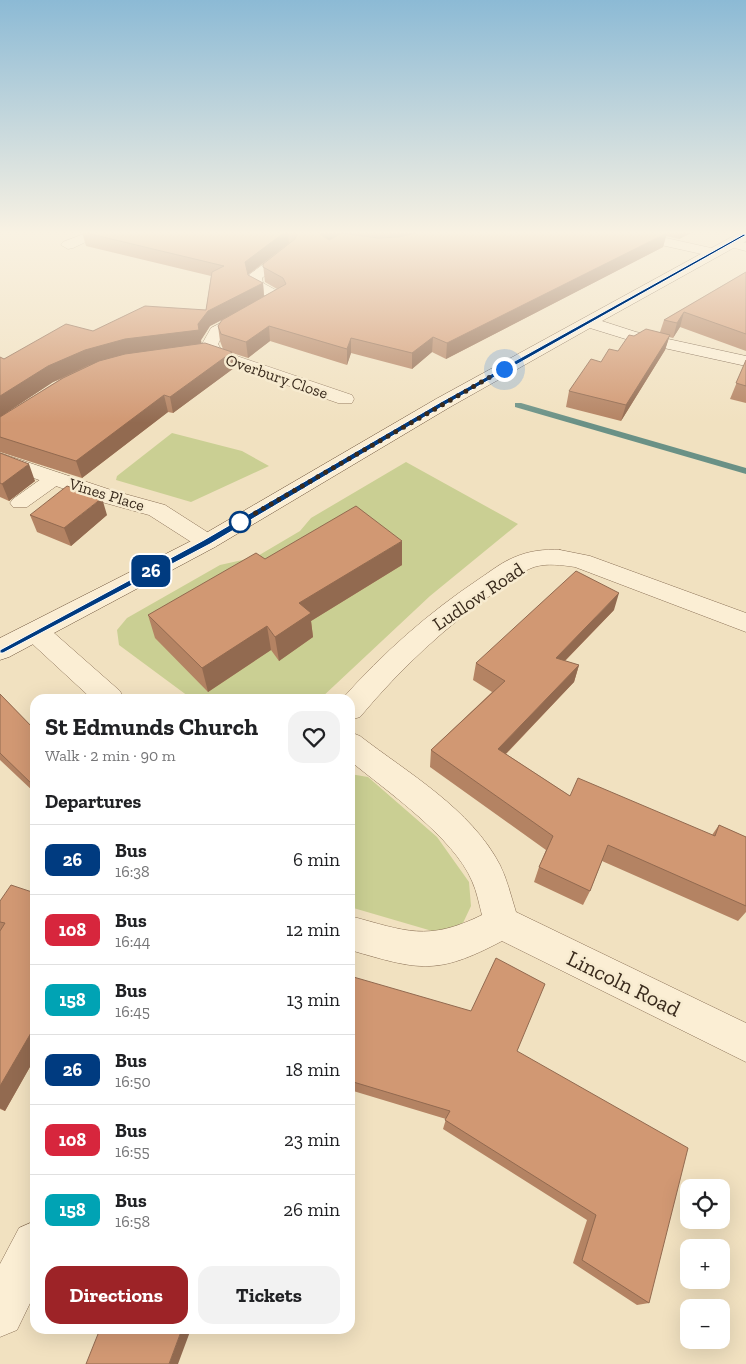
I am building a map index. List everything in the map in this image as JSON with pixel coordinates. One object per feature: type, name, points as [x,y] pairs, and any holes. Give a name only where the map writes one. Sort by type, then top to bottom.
[{"type":"street","points":[[0,650],[207,542],[443,403],[638,296]]},
{"type":"street","name":"Overbury Close","points":[[278,297],[217,331],[210,341],[213,351],[221,358],[345,399]]},
{"type":"street","points":[[588,322],[632,336],[746,361]]},
{"type":"street","points":[[194,354],[213,351]]},
{"type":"street","name":"Vines Place","points":[[0,459],[106,496],[157,510],[207,542]]},
{"type":"street","name":"Ludlow Road","points":[[355,703],[381,673],[440,618],[509,571],[523,563],[538,559],[567,557],[582,561],[746,623]]},
{"type":"street","points":[[36,632],[104,694]]},
{"type":"street","points":[[355,748],[437,813],[463,840],[487,874],[502,923],[450,947],[432,950],[412,949],[355,934]]},
{"type":"street","name":"Lincoln Road","points":[[502,923],[746,1043]]},
{"type":"street","points":[[0,1313],[30,1254]]},
{"type":"lane","points":[[20,503],[55,478]]},
{"type":"green space","points":[[172,433],[242,451],[269,466],[191,502],[116,480],[117,476]]},
{"type":"green space","points":[[406,462],[518,524],[430,596],[325,694],[185,694],[119,645],[117,630],[127,618],[220,565],[256,557],[300,531],[311,518]]},
{"type":"green space","points":[[355,775],[368,777],[437,837],[469,882],[471,906],[463,923],[439,933],[355,908]]},
{"type":"building","points":[[208,296],[238,296],[208,311],[198,324],[199,330],[125,339],[85,350],[48,366],[0,396],[0,357],[4,359],[66,324],[93,331],[145,306],[206,310]]},
{"type":"building","points":[[265,296],[542,296],[447,343],[433,337],[412,353],[351,338],[347,349],[269,326],[246,342],[221,334],[218,326],[222,320]]},
{"type":"building","points":[[706,296],[746,296],[746,334],[684,312],[677,323],[664,320]]},
{"type":"building","points":[[646,329],[670,335],[626,405],[569,391],[591,359],[601,362],[609,349],[618,351],[629,335],[634,336]]},
{"type":"building","points":[[205,343],[232,352],[170,397],[164,395],[76,461],[0,437],[0,417],[63,378],[99,361],[125,354]]},
{"type":"building","points":[[746,360],[746,386],[736,383]]},
{"type":"building","points":[[0,453],[29,464],[2,484],[0,483]]},
{"type":"building","points":[[67,486],[102,498],[64,528],[30,515]]},
{"type":"building","points":[[356,506],[402,541],[299,603],[311,613],[275,637],[267,626],[202,668],[148,615],[256,553],[265,559]]},
{"type":"building","points":[[576,571],[619,593],[556,658],[579,665],[498,749],[570,796],[578,778],[715,836],[719,825],[746,837],[746,906],[608,845],[590,891],[539,867],[553,836],[431,750],[505,681],[476,663]]},
{"type":"building","points":[[0,694],[30,725],[30,782],[0,753]]},
{"type":"building","points":[[11,885],[30,891],[30,1035],[0,1086],[0,931],[5,923],[0,922],[0,901]]},
{"type":"building","points":[[496,958],[545,984],[517,1051],[688,1148],[649,1303],[582,1260],[596,1215],[445,1120],[450,1111],[355,1082],[355,977],[471,1011]]},
{"type":"building","points":[[98,1334],[180,1334],[169,1364],[86,1364]]},
{"type":"waterway","points":[[518,405],[746,471]]},
{"type":"bus line","name":"26","points":[[0,650],[207,542],[443,403],[637,296]]},
{"type":"route","points":[[240,522],[504,369]]}]
